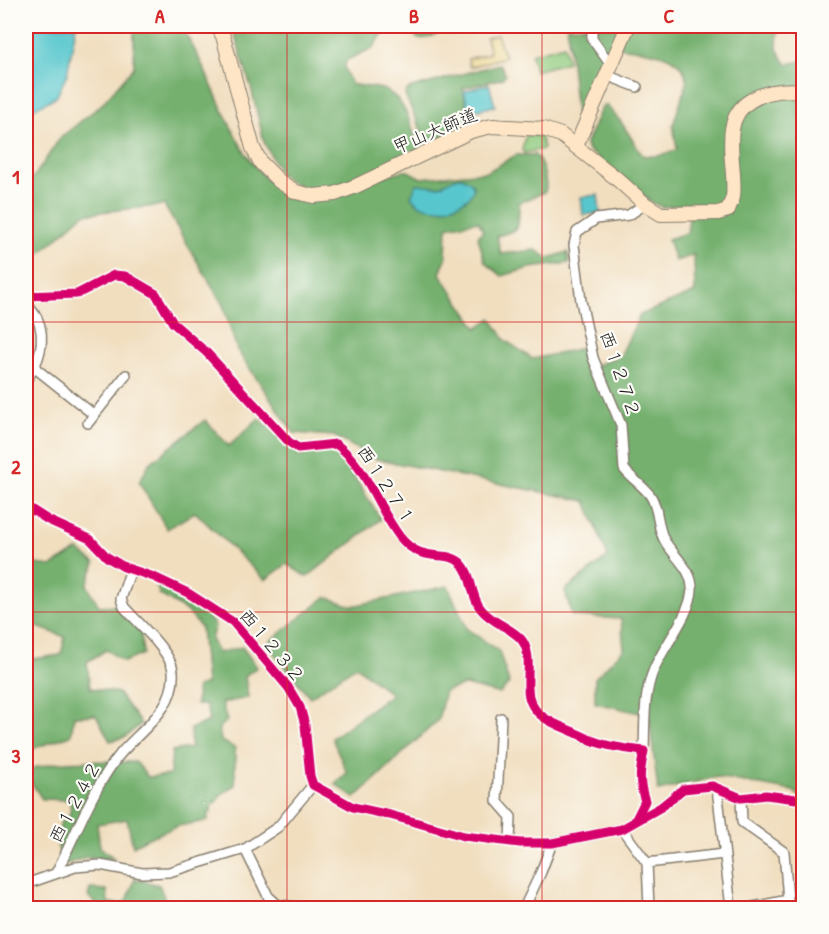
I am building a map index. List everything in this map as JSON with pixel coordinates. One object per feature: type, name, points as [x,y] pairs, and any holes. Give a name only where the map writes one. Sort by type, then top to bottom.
[{"type":"street","name":"甲山大師道","points":[[217,26],[223,36],[253,148],[261,163],[279,181],[296,192],[312,196],[335,194],[356,186],[471,131],[492,126],[543,129],[561,135],[645,204],[662,213],[718,213],[728,210],[733,198],[732,134],[736,114],[743,105],[758,96],[788,90],[804,91]]},
{"type":"street","points":[[592,26],[592,39],[609,70],[637,87]]},
{"type":"street","points":[[576,146],[628,26]]},
{"type":"street","name":"西１２７２","points":[[644,751],[646,689],[654,667],[688,605],[692,582],[683,563],[665,542],[660,532],[657,511],[650,495],[624,469],[621,425],[593,358],[581,301],[574,245],[577,232],[596,219],[629,215],[645,204]]},
{"type":"street","name":"西１２７１","points":[[26,296],[77,294],[114,275],[125,276],[156,294],[173,322],[207,353],[289,442],[298,448],[336,444],[358,465],[400,537],[412,549],[425,555],[452,558],[461,563],[467,572],[475,600],[482,610],[494,622],[520,638],[525,647],[529,702],[545,720],[602,744],[644,751]]},
{"type":"street","points":[[26,303],[37,318],[41,332],[41,350],[35,368],[26,380]]},
{"type":"street","points":[[35,368],[91,419],[126,375]]},
{"type":"street","name":"西１２３２","points":[[26,506],[48,520],[90,539],[107,557],[124,567],[188,593],[233,622],[288,687],[300,707],[305,725],[309,776],[313,784]]},
{"type":"street","name":"西１２４２","points":[[56,873],[105,775],[165,706],[172,687],[173,670],[167,656],[124,607],[122,599],[131,569]]},
{"type":"street","points":[[501,718],[497,801],[511,817],[510,842]]},
{"type":"street","points":[[635,821],[645,801],[640,787],[639,774],[644,751]]},
{"type":"street","points":[[26,884],[75,867],[100,865],[142,873],[169,872],[245,849],[278,827],[313,784],[353,807],[464,836],[510,842],[552,843],[622,829],[662,807],[683,789],[712,786],[741,798],[766,795],[804,800]]},
{"type":"street","points":[[717,788],[731,909]]},
{"type":"street","points":[[741,798],[742,822],[784,852],[788,900],[748,909]]},
{"type":"street","points":[[622,829],[647,863],[649,909]]},
{"type":"street","points":[[524,909],[552,843]]},
{"type":"street","points":[[245,849],[275,907],[307,909]]},
{"type":"street","points":[[647,863],[724,854]]},
{"type":"green space","points":[[134,26],[180,26],[205,70],[227,120],[254,166],[271,184],[292,197],[403,171],[408,171],[421,178],[487,172],[516,155],[535,155],[544,172],[545,192],[519,203],[519,217],[515,229],[497,236],[501,254],[536,250],[548,258],[568,252],[569,263],[530,268],[502,276],[485,262],[478,237],[483,230],[478,221],[447,227],[446,258],[440,274],[477,328],[491,318],[505,340],[533,359],[587,347],[591,367],[620,356],[640,315],[695,292],[694,255],[675,261],[668,239],[687,233],[691,204],[662,207],[653,203],[587,149],[586,143],[602,107],[606,105],[621,122],[642,155],[660,155],[677,149],[673,125],[687,82],[684,72],[670,58],[661,54],[619,47],[579,124],[567,26],[778,26],[777,49],[786,64],[804,61],[803,799],[793,791],[717,777],[658,791],[649,715],[595,703],[595,678],[624,649],[621,619],[572,616],[565,590],[608,557],[586,501],[376,459],[334,436],[294,433],[237,350],[223,305],[164,205],[84,214],[30,262],[26,254],[26,185],[60,138],[101,105],[134,67]]},
{"type":"green space","points":[[232,26],[388,26],[373,48],[347,60],[344,67],[351,84],[385,90],[398,100],[411,124],[419,148],[417,152],[333,187],[304,188],[291,182],[280,174],[264,142],[251,87]]},
{"type":"green space","points":[[407,26],[444,26],[433,36],[418,39]]},
{"type":"green space","points":[[564,45],[568,62],[535,71],[531,54]]},
{"type":"green space","points":[[500,64],[505,74],[503,78],[463,88],[469,119],[456,130],[430,143],[426,141],[405,95],[408,89]]},
{"type":"green space","points":[[540,136],[544,149],[524,153],[522,150],[525,137]]},
{"type":"green space","points":[[259,418],[300,456],[331,450],[342,458],[381,519],[307,577],[287,564],[265,580],[195,512],[167,529],[139,482],[149,464],[205,420],[229,446]]},
{"type":"green space","points":[[78,550],[95,563],[87,585],[99,606],[118,605],[141,633],[143,654],[124,662],[106,650],[87,662],[90,688],[118,693],[141,724],[125,737],[110,741],[96,715],[74,716],[71,735],[27,751],[26,660],[61,655],[65,637],[29,624],[26,618],[26,563],[52,566]]},
{"type":"green space","points":[[156,582],[204,611],[215,626],[211,639],[218,653],[242,647],[257,667],[245,676],[248,698],[222,703],[227,721],[219,727],[221,741],[235,748],[235,785],[217,800],[207,821],[178,826],[133,846],[127,819],[97,824],[100,847],[115,859],[87,857],[66,864],[58,849],[58,839],[61,821],[70,813],[70,800],[42,799],[28,777],[26,778],[26,771],[66,762],[136,762],[148,777],[170,775],[172,751],[191,748],[190,729],[209,721],[206,705],[196,705],[197,687],[206,684],[201,628],[188,612],[159,594]]},
{"type":"green space","points":[[448,586],[467,629],[499,651],[509,683],[500,694],[465,685],[445,691],[438,720],[355,798],[335,784],[347,773],[332,738],[391,694],[356,666],[310,697],[271,650],[270,641],[326,597],[352,606]]},
{"type":"green space","points":[[135,879],[159,885],[164,897],[161,908],[100,908],[88,896],[90,889],[107,890],[108,903],[121,904],[127,901]]},
{"type":"sand","points":[[497,35],[505,57],[470,67],[468,59],[490,53],[486,38]]},
{"type":"water","points":[[26,26],[76,26],[67,75],[56,97],[26,113]]},
{"type":"water","points":[[489,84],[495,106],[469,112],[464,91]]},
{"type":"water","points":[[461,177],[471,183],[473,190],[468,198],[458,204],[446,208],[433,208],[420,205],[411,196],[417,184],[438,186]]},
{"type":"water","points":[[598,195],[600,213],[583,215],[581,197]]},
{"type":"cycle path","points":[[26,296],[77,294],[114,275],[125,276],[156,294],[173,323],[207,353],[289,442],[298,448],[336,444],[347,453],[364,476],[392,525],[408,546],[425,554],[449,557],[461,563],[468,573],[477,604],[490,618],[521,639],[528,656],[529,697],[537,711],[550,721],[596,742],[644,751],[640,776],[645,801],[635,821]]},
{"type":"cycle path","points":[[26,506],[48,520],[90,539],[107,557],[124,567],[154,577],[188,593],[233,622],[288,687],[300,707],[305,725],[313,785],[353,807],[464,836],[520,843],[552,843],[622,829],[661,807],[683,789],[712,786],[741,798],[766,795],[804,800]]}]
